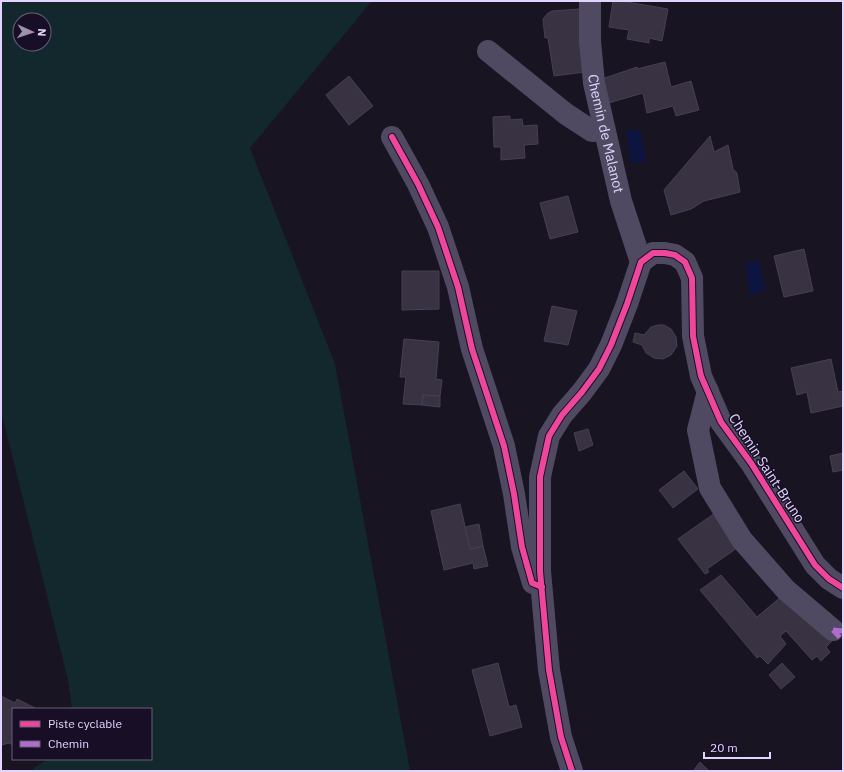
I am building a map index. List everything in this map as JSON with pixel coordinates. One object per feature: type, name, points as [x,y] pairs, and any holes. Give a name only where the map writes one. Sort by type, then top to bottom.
[{"type":"street","name":"Chemin de Malanot","points":[[590,1],[590,41],[594,83],[621,201],[641,262]]},
{"type":"street","points":[[488,51],[566,114],[592,131],[604,130]]},
{"type":"street","points":[[392,137],[418,184],[438,227],[446,249],[458,287],[472,349],[504,446],[514,494],[522,547],[532,583],[542,588]]},
{"type":"street","name":"Chemin Saint-Bruno","points":[[641,262],[653,254],[665,253],[675,255],[685,262],[692,278],[693,336],[701,376],[721,422],[751,462],[815,565],[829,579],[843,588]]},
{"type":"street","points":[[572,771],[561,737],[549,670],[540,571],[540,477],[549,436],[562,415],[599,369],[627,304],[641,262]]},
{"type":"street","points":[[708,391],[698,430],[710,488],[742,540],[786,590],[833,630]]},
{"type":"green space","points":[[1,1],[372,1],[250,148],[335,364],[410,771],[33,771],[33,769],[46,760],[152,760],[152,708],[72,708],[68,680],[1,411]]},
{"type":"shaded area","points":[[640,130],[646,161],[631,163],[626,131]]},
{"type":"shaded area","points":[[759,261],[765,290],[750,296],[745,263]]},
{"type":"building","points":[[613,1],[628,1],[627,2],[668,9],[662,41],[649,38],[649,43],[627,39],[629,30],[609,27]]},
{"type":"building","points":[[580,9],[585,72],[554,76],[548,38],[545,38],[543,19],[552,11]]},
{"type":"building","points":[[665,62],[671,87],[691,81],[699,110],[676,116],[673,106],[647,113],[643,93],[605,104],[599,80],[637,67],[637,69]]},
{"type":"building","points":[[349,76],[373,106],[349,125],[326,95]]},
{"type":"building","points":[[510,116],[510,120],[522,119],[523,126],[537,125],[538,144],[524,145],[525,158],[501,160],[501,147],[494,147],[493,117]]},
{"type":"building","points":[[710,136],[714,152],[728,145],[733,169],[737,173],[740,192],[704,201],[691,209],[671,215],[664,190]]},
{"type":"building","points":[[568,196],[578,232],[550,239],[540,203]]},
{"type":"building","points":[[804,249],[813,291],[784,297],[774,256]]},
{"type":"building","points":[[402,271],[439,271],[439,309],[402,310]]},
{"type":"building","points":[[552,306],[577,311],[568,345],[544,341]]},
{"type":"building","points":[[664,325],[671,329],[676,337],[677,346],[671,355],[663,359],[654,358],[646,353],[642,345],[633,342],[635,333],[644,335],[651,327]]},
{"type":"building","points":[[404,339],[439,342],[436,379],[442,380],[440,396],[423,395],[422,405],[403,404],[406,377],[400,377]]},
{"type":"building","points":[[831,359],[838,392],[843,391],[843,406],[811,413],[807,392],[797,395],[791,368]]},
{"type":"building","points":[[423,395],[440,396],[440,407],[422,405]]},
{"type":"building","points":[[588,429],[593,445],[579,451],[574,433]]},
{"type":"building","points":[[843,453],[843,470],[833,472],[830,456]]},
{"type":"building","points":[[684,471],[698,489],[673,508],[659,490]]},
{"type":"building","points":[[460,504],[470,549],[483,546],[488,566],[474,569],[473,563],[444,570],[431,511]]},
{"type":"building","points":[[715,513],[737,548],[707,569],[709,572],[705,574],[678,539]]},
{"type":"building","points":[[479,524],[483,546],[470,549],[465,527]]},
{"type":"building","points":[[721,575],[757,617],[782,596],[833,640],[826,647],[830,652],[821,661],[817,656],[812,660],[786,631],[780,636],[786,644],[768,664],[760,656],[757,658],[700,590]]},
{"type":"building","points":[[498,663],[509,707],[516,705],[522,727],[490,736],[472,670]]},
{"type":"building","points":[[782,663],[795,677],[781,689],[769,675]]},
{"type":"building","points":[[1,696],[15,703],[17,699],[35,708],[12,708],[12,744],[9,743],[1,745]]},
{"type":"building","points":[[700,762],[709,771],[693,771]]},
{"type":"marked path","points":[[833,630],[843,641]]},
{"type":"marked path","points":[[833,630],[843,631]]},
{"type":"cycle path","points":[[392,137],[418,184],[438,227],[458,287],[472,349],[504,446],[514,494],[522,547],[532,583],[542,587]]},
{"type":"cycle path","points":[[572,771],[561,737],[549,670],[540,571],[540,477],[549,436],[562,415],[599,369],[611,345],[641,262],[653,253],[675,255],[685,262],[692,278],[693,336],[701,376],[721,422],[751,463],[815,565],[829,579],[843,588]]}]
